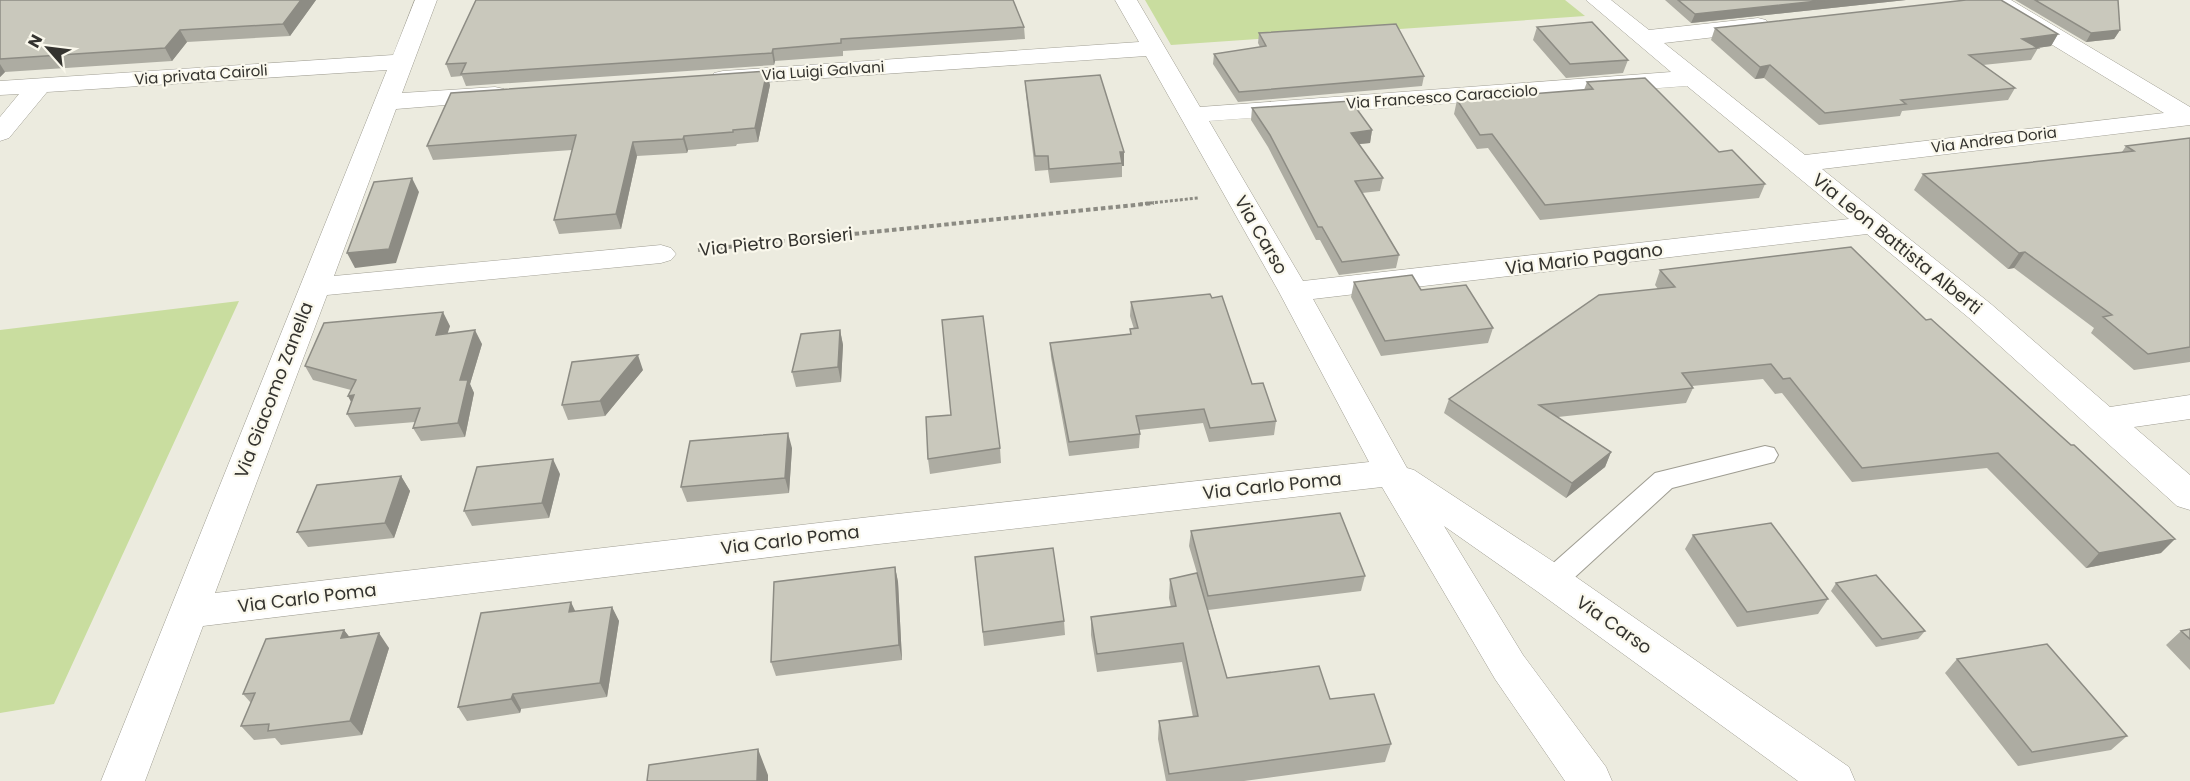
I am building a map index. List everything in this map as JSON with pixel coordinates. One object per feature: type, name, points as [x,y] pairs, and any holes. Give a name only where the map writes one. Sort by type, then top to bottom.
[{"type":"street","name":"Via Giacomo Zanella","points":[[123,781],[426,0]]},
{"type":"street","name":"Via Carso","points":[[1126,0],[1294,292],[1392,473],[1509,667],[1590,781]]},
{"type":"street","name":"Via Leon Battista Alberti","points":[[1597,0],[1980,311],[2190,496]]},
{"type":"street","points":[[1987,0],[2190,117]]},
{"type":"street","points":[[1643,38],[1774,23]]},
{"type":"street","name":"Via Luigi Galvani","points":[[705,80],[1153,48]]},
{"type":"street","name":"Via privata Cairoli","points":[[0,88],[401,62]]},
{"type":"street","name":"Via Francesco Caracciolo","points":[[1192,115],[1693,78]]},
{"type":"street","points":[[0,133],[39,86]]},
{"type":"street","points":[[386,102],[516,93]]},
{"type":"street","name":"Via Andrea Doria","points":[[1798,164],[2190,117]]},
{"type":"street","name":"Via Mario Pagano","points":[[1294,292],[1874,225]]},
{"type":"street","points":[[315,287],[661,254]]},
{"type":"street","points":[[2103,420],[2190,408]]},
{"type":"street","name":"Via Carso","points":[[1392,473],[1552,581],[1833,781]]},
{"type":"street","name":"Via Carlo Poma","points":[[188,612],[870,531],[1392,473]]},
{"type":"lane","points":[[1552,581],[1664,480],[1765,455]]},
{"type":"path","name":"Via Pietro Borsieri","points":[[661,254],[1237,194]]},
{"type":"green space","points":[[1145,0],[1565,0],[1585,16],[1171,45]]},
{"type":"green space","points":[[239,301],[54,704],[0,713],[0,330]]},
{"type":"building","points":[[0,0],[301,0],[283,24],[180,30],[165,48],[0,59]]},
{"type":"building","points":[[476,0],[1013,0],[1024,27],[841,39],[841,43],[773,49],[772,53],[461,74],[466,63],[446,64]]},
{"type":"building","points":[[1678,0],[1827,0],[1695,14]]},
{"type":"building","points":[[1966,0],[2001,0],[2058,34],[2022,39],[2038,48],[1969,55],[2015,88],[1901,100],[1906,104],[1825,113],[1770,65],[1760,67],[1715,28]]},
{"type":"building","points":[[2035,0],[2118,0],[2120,30],[2091,33]]},
{"type":"building","points":[[1592,22],[1628,60],[1570,64],[1537,27]]},
{"type":"building","points":[[1396,24],[1424,76],[1239,92],[1214,54],[1266,46],[1259,33]]},
{"type":"building","points":[[767,71],[755,128],[684,136],[683,139],[633,142],[616,214],[554,220],[576,135],[427,146],[451,93]]},
{"type":"building","points":[[1100,75],[1124,152],[1120,152],[1122,163],[1049,169],[1048,156],[1035,156],[1025,81]]},
{"type":"building","points":[[1645,78],[1719,152],[1732,150],[1765,184],[1545,205],[1492,134],[1480,135],[1457,100],[1593,89],[1587,82]]},
{"type":"building","points":[[1351,101],[1372,130],[1351,133],[1383,178],[1355,181],[1399,255],[1342,262],[1322,227],[1318,227],[1270,135],[1252,108]]},
{"type":"building","points":[[2190,138],[2190,347],[2148,354],[2103,317],[2112,315],[2025,252],[2019,253],[1923,174],[2134,151],[2126,146]]},
{"type":"building","points":[[412,178],[389,249],[347,253],[374,182]]},
{"type":"building","points":[[1851,247],[1926,320],[1931,319],[2071,445],[2074,445],[2175,539],[2099,553],[1998,453],[1862,468],[1790,378],[1783,379],[1771,364],[1682,373],[1693,388],[1539,405],[1611,452],[1572,483],[1449,399],[1599,295],[1675,287],[1660,270]]},
{"type":"building","points":[[1412,275],[1421,290],[1466,285],[1493,328],[1385,341],[1354,282]]},
{"type":"building","points":[[1210,294],[1212,298],[1222,296],[1252,384],[1263,383],[1276,421],[1210,428],[1204,409],[1136,416],[1140,434],[1069,442],[1050,343],[1131,334],[1130,329],[1138,328],[1131,302]]},
{"type":"building","points":[[443,312],[436,335],[475,330],[460,380],[468,380],[458,423],[413,428],[420,408],[347,414],[354,395],[348,396],[356,380],[305,366],[324,323]]},
{"type":"building","points":[[983,316],[1000,448],[928,459],[926,417],[951,415],[942,320]]},
{"type":"building","points":[[840,330],[838,367],[792,372],[801,334]]},
{"type":"building","points":[[638,355],[600,401],[562,405],[572,362]]},
{"type":"building","points":[[788,433],[785,478],[681,487],[690,441]]},
{"type":"building","points":[[553,459],[542,503],[464,511],[477,467]]},
{"type":"building","points":[[401,476],[385,523],[297,532],[317,485]]},
{"type":"building","points":[[1340,513],[1365,576],[1208,596],[1191,531]]},
{"type":"building","points":[[1771,523],[1828,599],[1747,612],[1693,535]]},
{"type":"building","points":[[1053,548],[1064,621],[983,632],[975,557]]},
{"type":"building","points":[[895,567],[899,645],[771,662],[774,582]]},
{"type":"building","points":[[1197,573],[1227,678],[1319,666],[1330,699],[1374,694],[1391,744],[1169,774],[1159,721],[1198,716],[1183,643],[1097,654],[1091,617],[1176,606],[1170,579]]},
{"type":"building","points":[[1876,575],[1925,631],[1882,639],[1836,583]]},
{"type":"building","points":[[571,602],[569,612],[612,607],[600,683],[513,694],[511,699],[458,707],[481,613]]},
{"type":"building","points":[[2190,629],[2190,639],[2181,631]]},
{"type":"building","points":[[344,630],[341,638],[379,633],[350,721],[268,731],[269,724],[241,726],[255,693],[243,694],[266,639]]},
{"type":"building","points":[[2047,644],[2127,736],[2032,752],[1957,659]]},
{"type":"building","points":[[758,749],[757,781],[647,781],[649,765]]}]
